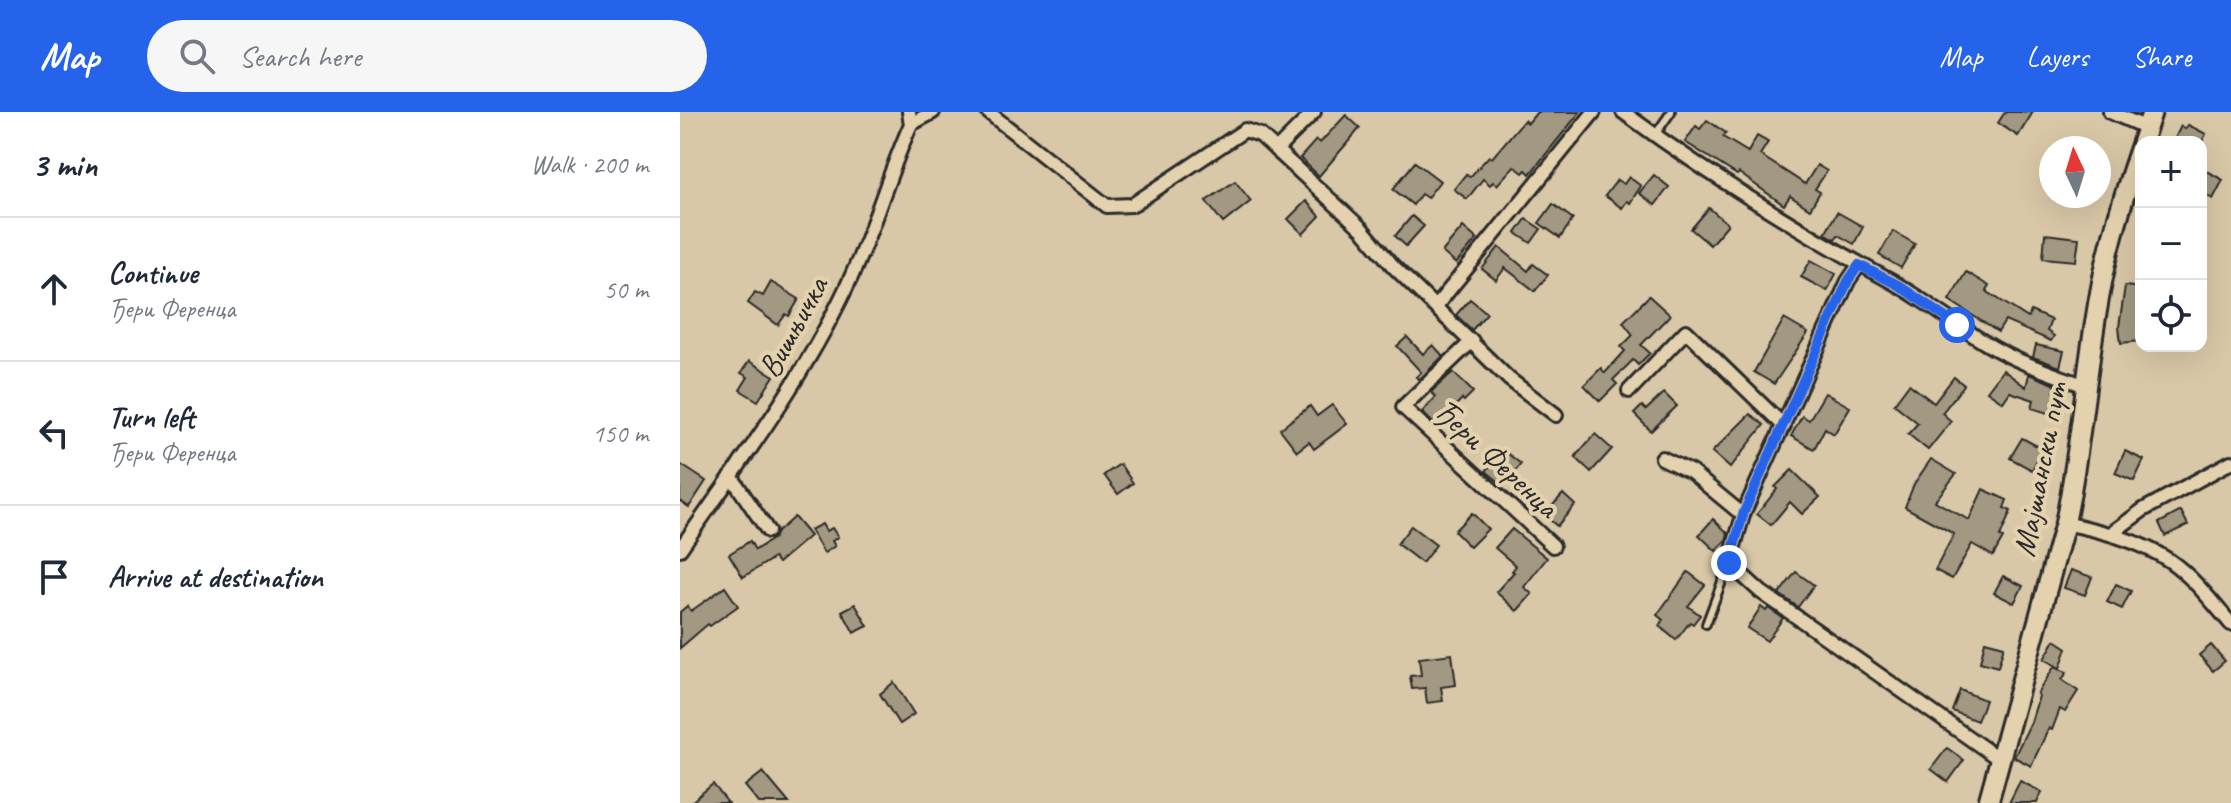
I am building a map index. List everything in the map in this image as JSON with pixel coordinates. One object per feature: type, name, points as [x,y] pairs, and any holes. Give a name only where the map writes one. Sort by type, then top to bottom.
[{"type":"street","points":[[910,118],[933,112]]},
{"type":"street","name":"Ђери Ференца","points":[[988,112],[1107,206],[1132,205],[1245,130],[1260,135],[1362,229],[1393,266],[1509,379],[1556,415]]},
{"type":"street","points":[[1276,150],[1314,112]]},
{"type":"street","points":[[1436,306],[1594,112]]},
{"type":"street","points":[[1623,112],[1767,210],[1898,285],[1989,345],[2018,361],[2088,387]]},
{"type":"street","points":[[2110,112],[2145,132]]},
{"type":"street","name":"Вишњичка","points":[[680,549],[759,436],[815,346],[847,287],[910,118]]},
{"type":"street","name":"Мајшански пут","points":[[1988,803],[2065,523],[2074,482],[2100,294],[2115,222],[2145,132]]},
{"type":"street","points":[[1859,265],[1848,281],[1744,512],[1729,563],[1761,592],[1999,759]]},
{"type":"street","points":[[1629,391],[1686,331],[1784,426]]},
{"type":"street","name":"Ђери Ференца","points":[[1472,341],[1403,407],[1553,546]]},
{"type":"street","points":[[1662,458],[1691,472],[1744,512]]},
{"type":"street","points":[[2112,533],[2143,510],[2231,462]]},
{"type":"street","points":[[731,476],[768,531]]},
{"type":"street","points":[[2065,523],[2112,533],[2171,562],[2231,624]]},
{"type":"lane","points":[[1655,135],[1671,112]]},
{"type":"lane","points":[[1706,624],[1729,563]]},
{"type":"building","points":[[1537,112],[1580,112],[1530,174],[1514,166],[1497,185],[1493,182],[1490,185],[1483,179],[1467,199],[1454,189],[1466,174],[1470,177],[1489,156],[1492,158],[1524,120],[1528,123]]},
{"type":"building","points":[[2005,112],[2033,112],[2018,136],[1998,123]]},
{"type":"building","points":[[1346,115],[1360,128],[1319,176],[1300,158],[1316,140],[1320,143]]},
{"type":"building","points":[[1707,120],[1726,133],[1723,137],[1748,152],[1757,136],[1768,142],[1760,155],[1805,184],[1817,165],[1827,171],[1815,189],[1820,192],[1810,209],[1790,196],[1784,205],[1739,173],[1737,175],[1685,142],[1696,126],[1700,129]]},
{"type":"building","points":[[2188,125],[2206,134],[2176,136],[2181,126],[2185,129]]},
{"type":"building","points":[[1415,162],[1440,181],[1427,198],[1421,194],[1413,205],[1393,189]]},
{"type":"building","points":[[2207,171],[2223,180],[2213,199],[2207,196]]},
{"type":"building","points":[[1654,175],[1669,187],[1655,205],[1639,193]]},
{"type":"building","points":[[1629,177],[1641,186],[1630,203],[1627,201],[1622,208],[1605,196],[1617,180],[1624,184]]},
{"type":"building","points":[[1235,181],[1251,201],[1223,223],[1206,201]]},
{"type":"building","points":[[1306,201],[1320,216],[1303,234],[1288,219]]},
{"type":"building","points":[[1553,204],[1573,219],[1560,238],[1539,223]]},
{"type":"building","points":[[1709,208],[1728,224],[1710,245],[1691,229]]},
{"type":"building","points":[[1837,212],[1863,227],[1854,244],[1838,235],[1835,239],[1825,233]]},
{"type":"building","points":[[1412,216],[1424,226],[1406,246],[1395,236]]},
{"type":"building","points":[[1526,219],[1541,229],[1531,243],[1516,233]]},
{"type":"building","points":[[1463,227],[1477,239],[1456,264],[1442,252]]},
{"type":"building","points":[[1893,231],[1915,244],[1901,268],[1879,255]]},
{"type":"building","points":[[2045,234],[2079,238],[2076,261],[2043,258]]},
{"type":"building","points":[[1499,247],[1528,271],[1533,264],[1548,275],[1535,291],[1505,268],[1496,280],[1482,269]]},
{"type":"building","points":[[1811,260],[1836,274],[1827,291],[1801,277]]},
{"type":"building","points":[[1966,272],[1989,286],[1986,291],[2028,318],[2031,311],[2051,320],[2047,331],[2054,336],[2051,341],[2005,321],[1998,332],[1949,300]]},
{"type":"building","points":[[771,282],[799,299],[789,316],[786,314],[778,325],[748,303],[755,292],[763,296]]},
{"type":"building","points":[[2125,286],[2135,287],[2135,342],[2121,343],[2119,327]]},
{"type":"building","points":[[1649,296],[1670,315],[1641,345],[1650,353],[1638,365],[1633,360],[1613,380],[1617,384],[1600,401],[1584,385],[1601,368],[1605,373],[1625,351],[1621,347],[1633,335],[1623,322]]},
{"type":"building","points":[[1470,299],[1487,313],[1472,330],[1456,315]]},
{"type":"building","points":[[1784,319],[1808,333],[1774,384],[1754,372]]},
{"type":"building","points":[[1407,337],[1423,354],[1433,345],[1443,356],[1419,380],[1416,377],[1421,372],[1397,346]]},
{"type":"building","points":[[2036,345],[2064,351],[2060,367],[2033,357]]},
{"type":"building","points":[[749,361],[774,376],[758,401],[740,390],[748,377],[741,373]]},
{"type":"building","points":[[2003,370],[2026,387],[2029,374],[2056,385],[2054,391],[2058,392],[2052,414],[2032,408],[2034,400],[2010,392],[2003,402],[1987,391]]},
{"type":"building","points":[[1453,372],[1473,392],[1436,426],[1422,412],[1436,397],[1431,392]]},
{"type":"building","points":[[1954,377],[1964,385],[1942,413],[1951,421],[1928,450],[1908,434],[1918,423],[1894,404],[1909,384],[1934,403]]},
{"type":"building","points":[[1664,393],[1677,406],[1651,431],[1634,414],[1642,406],[1646,410]]},
{"type":"building","points":[[1825,393],[1850,407],[1834,434],[1825,428],[1814,449],[1791,436],[1802,416],[1809,420]]},
{"type":"building","points":[[1332,405],[1347,424],[1314,449],[1309,442],[1297,451],[1280,429],[1310,406],[1317,416]]},
{"type":"building","points":[[1750,414],[1764,425],[1730,468],[1712,452]]},
{"type":"building","points":[[1595,434],[1612,449],[1591,472],[1575,457]]},
{"type":"building","points":[[2022,438],[2043,449],[2032,470],[2010,458]]},
{"type":"building","points":[[1503,450],[1521,464],[1504,486],[1486,471]]},
{"type":"building","points":[[2125,451],[2144,460],[2134,481],[2115,473]]},
{"type":"building","points":[[1931,459],[1956,474],[1935,501],[1969,520],[1983,489],[2007,500],[2004,508],[2011,511],[2000,537],[2003,538],[1993,556],[1972,544],[1952,579],[1935,570],[1954,534],[1905,507],[1914,484]]},
{"type":"building","points":[[680,464],[706,481],[689,507],[680,501]]},
{"type":"building","points":[[1120,464],[1133,483],[1118,494],[1104,475]]},
{"type":"building","points":[[1792,470],[1820,497],[1802,514],[1790,502],[1771,525],[1757,514],[1777,489],[1775,487]]},
{"type":"building","points":[[1563,494],[1575,505],[1557,526],[1544,515]]},
{"type":"building","points":[[2181,511],[2188,525],[2165,536],[2159,523]]},
{"type":"building","points":[[1472,513],[1488,529],[1470,547],[1454,531]]},
{"type":"building","points":[[794,517],[810,536],[778,563],[774,558],[743,577],[729,554],[750,541],[755,550],[774,538]]},
{"type":"building","points":[[1713,519],[1728,533],[1726,541],[1716,551],[1699,535]]},
{"type":"building","points":[[822,524],[826,531],[832,528],[838,537],[832,541],[835,546],[824,553],[810,530]]},
{"type":"building","points":[[1411,526],[1436,545],[1422,563],[1397,544]]},
{"type":"building","points":[[1512,529],[1547,558],[1524,587],[1532,594],[1517,611],[1496,592],[1516,566],[1495,548]]},
{"type":"building","points":[[2071,570],[2092,577],[2085,595],[2064,588]]},
{"type":"building","points":[[1688,572],[1705,585],[1688,606],[1700,615],[1676,640],[1659,626],[1663,620],[1657,615]]},
{"type":"building","points":[[1796,572],[1814,585],[1798,607],[1779,594]]},
{"type":"building","points":[[2003,576],[2023,586],[2014,603],[1994,593]]},
{"type":"building","points":[[2116,584],[2131,591],[2122,609],[2107,602]]},
{"type":"building","points":[[725,587],[738,606],[710,626],[708,624],[680,648],[680,612],[687,606],[691,611]]},
{"type":"building","points":[[855,604],[868,626],[854,633],[842,611]]},
{"type":"building","points":[[1761,607],[1783,618],[1767,641],[1747,628]]},
{"type":"building","points":[[2055,640],[2067,648],[2060,668],[2044,659]]},
{"type":"building","points":[[1985,641],[2004,646],[1998,667],[1980,662]]},
{"type":"building","points":[[2211,645],[2225,661],[2213,671],[2199,655]]},
{"type":"building","points":[[1452,654],[1456,685],[1441,687],[1443,701],[1427,703],[1425,688],[1412,689],[1410,676],[1421,675],[1419,658]]},
{"type":"building","points":[[2054,667],[2067,672],[2062,680],[2078,691],[2065,712],[2060,709],[2031,766],[2014,757],[2031,722],[2037,694]]},
{"type":"building","points":[[894,682],[914,714],[899,724],[880,694]]},
{"type":"building","points":[[1960,690],[1985,700],[1977,721],[1952,711]]},
{"type":"building","points":[[1947,748],[1964,760],[1948,782],[1931,769]]},
{"type":"building","points":[[763,772],[789,803],[759,803],[745,786]]},
{"type":"building","points":[[2020,781],[2042,792],[2037,803],[2009,803]]},
{"type":"building","points":[[713,784],[728,803],[690,803]]},
{"type":"route","points":[[1729,563],[1744,512],[1848,281],[1859,265],[1898,285],[1957,325]]}]
